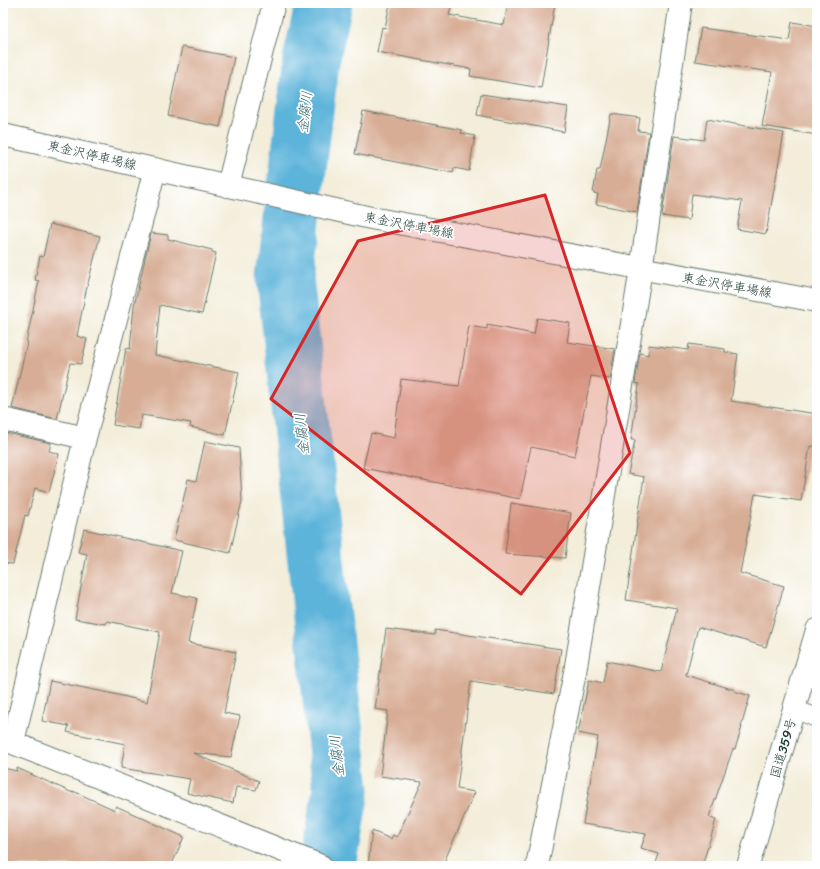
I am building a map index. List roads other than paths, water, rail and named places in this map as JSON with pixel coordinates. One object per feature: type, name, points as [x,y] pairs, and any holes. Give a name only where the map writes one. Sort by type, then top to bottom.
[{"type":"main road","points":[[237,188],[274,3]]},
{"type":"main road","points":[[537,866],[575,672],[641,269],[682,3]]},
{"type":"main road","name":"東金沢停車場線","points":[[3,135],[371,218],[817,301]]},
{"type":"main road","points":[[155,169],[8,741],[321,866]]},
{"type":"main road","points":[[3,419],[85,438]]},
{"type":"main road","name":"国道359号","points":[[748,866],[817,630]]},
{"type":"lane","points":[[794,709],[817,718]]},
{"type":"waterway","name":"金腐川","points":[[324,3],[311,60],[285,278],[341,790],[328,866]]}]
